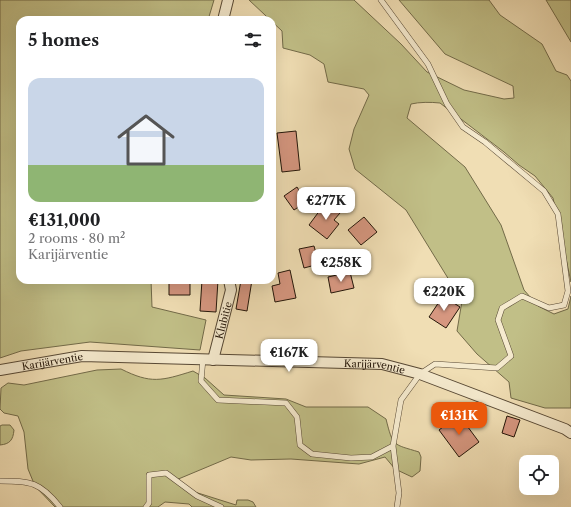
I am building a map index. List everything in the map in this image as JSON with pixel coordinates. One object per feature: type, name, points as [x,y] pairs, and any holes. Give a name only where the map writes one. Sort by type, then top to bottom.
[{"type":"street","points":[[224,16],[228,0]]},
{"type":"street","name":"Klubitie","points":[[208,359],[231,290],[230,284]]},
{"type":"street","name":"Karijärventie","points":[[0,370],[82,356],[382,364],[420,374],[565,429],[571,433]]},
{"type":"lane","points":[[381,0],[428,64],[447,104],[463,127],[485,142],[544,191],[558,214],[568,291],[564,305],[549,308],[522,296],[502,308],[498,320],[511,356],[497,368],[435,364],[420,374],[401,400],[393,446],[399,493],[397,507]]},
{"type":"lane","points":[[208,359],[201,381],[218,400],[286,403],[297,417],[300,445],[312,454],[351,458],[372,457],[393,446]]},
{"type":"lane","points":[[146,507],[149,502],[149,475],[166,473],[197,496],[221,507]]},
{"type":"lane","points":[[0,481],[24,481],[43,488],[60,507]]},
{"type":"shaded area","points":[[0,0],[214,0],[209,16],[16,16],[16,284],[151,284],[152,307],[206,320],[200,350],[90,342],[21,351],[0,358]]},
{"type":"shaded area","points":[[249,0],[354,0],[401,44],[427,72],[464,90],[504,99],[514,98],[513,86],[445,54],[399,0],[489,0],[500,15],[542,44],[556,71],[567,75],[571,81],[571,282],[553,198],[535,176],[440,103],[425,102],[411,104],[407,118],[465,167],[501,225],[524,290],[538,306],[554,314],[568,309],[571,296],[571,408],[545,408],[511,398],[509,382],[477,354],[457,331],[462,301],[406,210],[355,169],[349,149],[354,129],[369,95],[364,89],[328,82],[324,64],[310,55],[283,48],[282,31],[276,25],[276,16],[266,16]]},
{"type":"shaded area","points":[[546,0],[571,0],[571,42]]},
{"type":"shaded area","points":[[121,369],[131,374],[149,379],[164,379],[193,371],[205,378],[224,395],[286,399],[306,407],[368,407],[386,419],[390,435],[395,443],[419,452],[421,457],[420,471],[412,477],[395,469],[385,457],[359,464],[291,459],[251,460],[231,457],[176,480],[182,488],[236,505],[237,500],[248,500],[253,502],[256,507],[192,507],[189,504],[165,502],[158,507],[55,507],[35,486],[28,469],[24,432],[18,416],[4,413],[0,409],[1,388],[8,383],[24,385],[97,370]]},
{"type":"shaded area","points":[[10,425],[14,430],[10,441],[6,444],[0,445],[0,426]]},
{"type":"building","points":[[296,131],[300,170],[282,172],[277,133]]},
{"type":"building","points":[[297,187],[300,192],[305,188],[312,198],[294,210],[284,196]]},
{"type":"building","points":[[326,202],[340,213],[334,220],[339,224],[327,239],[309,225]]},
{"type":"building","points":[[364,217],[377,232],[361,245],[348,230]]},
{"type":"building","points":[[314,246],[319,264],[304,268],[299,249]]},
{"type":"building","points":[[290,270],[296,298],[275,302],[272,286],[280,284],[278,273]]},
{"type":"building","points":[[350,272],[354,288],[331,293],[328,277]]},
{"type":"building","points":[[169,284],[190,284],[190,295],[169,295]]},
{"type":"building","points":[[202,284],[218,284],[216,312],[200,311]]},
{"type":"building","points":[[240,284],[251,284],[247,311],[236,309]]},
{"type":"building","points":[[443,296],[460,307],[446,328],[429,317]]},
{"type":"building","points":[[459,415],[479,442],[459,457],[439,430]]},
{"type":"building","points":[[507,416],[520,420],[514,437],[502,433]]}]
